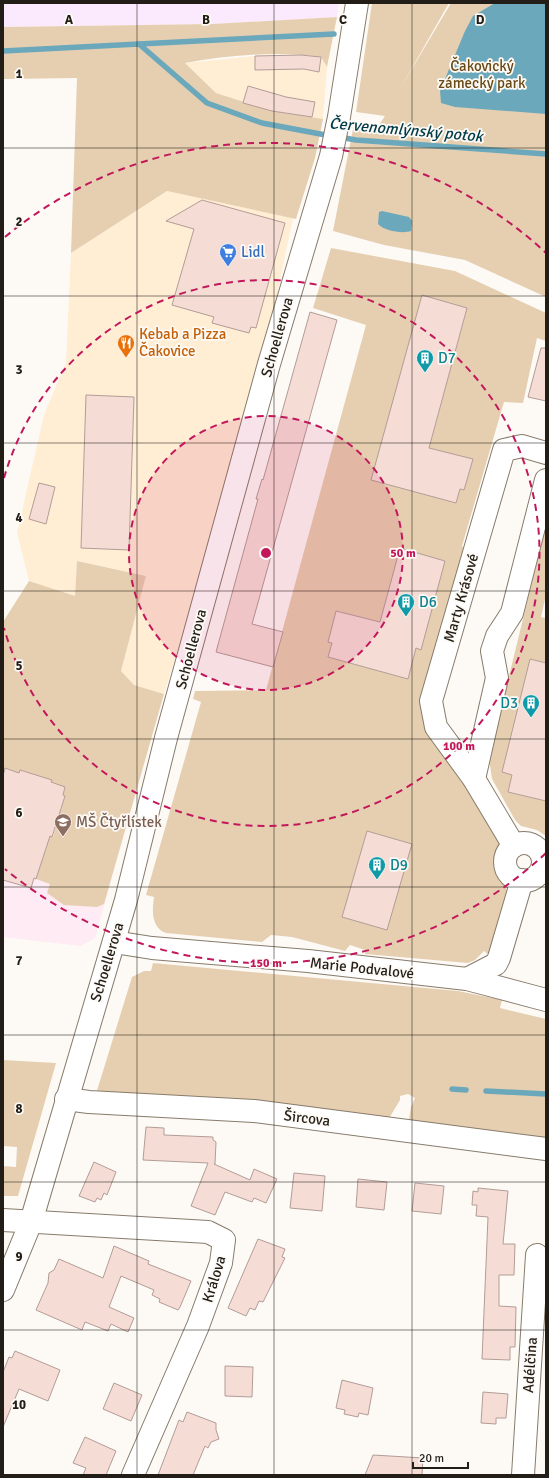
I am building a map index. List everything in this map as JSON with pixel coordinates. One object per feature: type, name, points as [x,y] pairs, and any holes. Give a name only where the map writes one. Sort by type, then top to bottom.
[{"type":"street","name":"Schoellerova","points":[[3,1290],[31,1222],[66,1099],[114,942],[126,900],[166,738],[269,364],[331,156],[339,117],[357,3]]},
{"type":"street","name":"Marty Krásové","points":[[514,846],[474,779],[436,727],[431,701],[504,450],[522,446],[546,453]]},
{"type":"street","points":[[474,779],[497,678],[492,651],[497,636],[512,613],[546,480]]},
{"type":"street","points":[[526,843],[537,848],[541,853],[544,865],[535,877],[522,880],[512,876],[506,866],[507,854],[514,846],[526,843]]},
{"type":"street","points":[[467,979],[496,964],[522,880]]},
{"type":"street","name":"Marie Podvalové","points":[[114,942],[152,948],[308,961],[467,979],[546,1000]]},
{"type":"street","name":"Šircova","points":[[66,1099],[90,1102],[254,1111],[546,1149]]},
{"type":"street","points":[[3,1220],[31,1222]]},
{"type":"street","name":"Králova","points":[[31,1222],[208,1232],[224,1240],[222,1263],[198,1326],[133,1475]]},
{"type":"street","name":"Adélčina","points":[[523,1475],[537,1254]]},
{"type":"shaded area","points":[[3,3],[339,3],[337,17],[212,24],[3,27]]},
{"type":"shaded area","points":[[301,55],[321,57],[327,67],[323,119],[273,111],[216,93],[185,63],[255,56]]},
{"type":"shaded area","points":[[167,191],[293,218],[266,347],[197,588],[164,694],[134,685],[121,671],[146,576],[77,561],[75,596],[40,585],[29,581],[17,533],[44,415],[66,362],[71,253]]},
{"type":"shaded area","name":"MŠ Čtyřlístek","points":[[3,733],[142,770],[95,938],[81,946],[3,937]]},
{"type":"green space","name":"Čakovický zámecký park","points":[[372,3],[449,3],[401,87],[451,3],[546,3],[546,297],[465,260],[384,245],[333,231],[354,124],[377,128],[385,116],[356,112]]},
{"type":"green space","points":[[337,17],[327,67],[321,57],[287,54],[236,56],[185,63],[216,93],[273,111],[323,119],[315,158],[296,219],[167,191],[71,253],[77,78],[3,79],[3,27],[212,24]]},
{"type":"green space","points":[[331,248],[455,271],[546,313],[546,341],[537,338],[523,403],[504,402],[462,546],[465,550],[429,703],[501,841],[498,862],[506,883],[507,894],[489,955],[484,951],[475,960],[468,963],[365,954],[365,950],[350,945],[345,951],[292,937],[271,935],[262,942],[166,933],[161,931],[155,923],[153,913],[154,897],[146,895],[201,702],[193,699],[195,691],[266,690],[366,325],[313,308]],"holes":[[[422,295],[467,308],[429,448],[472,460],[464,490],[460,489],[456,503],[372,480]],[[400,549],[445,561],[421,649],[416,648],[408,679],[328,657],[332,643],[328,642],[336,611],[380,622]],[[367,831],[412,844],[342,917]]]},
{"type":"green space","points":[[546,504],[546,595],[541,617],[546,618],[546,663],[531,659],[502,772],[512,775],[508,792],[546,801],[546,836],[537,830],[521,826],[515,820],[492,779],[489,758],[542,541]]},
{"type":"green space","points":[[77,561],[146,576],[121,671],[134,685],[164,694],[104,904],[97,907],[64,905],[47,893],[50,884],[36,879],[50,836],[53,837],[57,824],[54,822],[59,810],[61,810],[65,796],[63,795],[65,787],[51,782],[52,780],[21,770],[19,773],[6,768],[3,776],[3,622],[29,581],[75,596]]},
{"type":"green space","points":[[153,963],[458,991],[502,1000],[500,1008],[546,1019],[546,1142],[412,1123],[409,1119],[411,1107],[415,1098],[408,1094],[400,1096],[400,1100],[388,1120],[95,1097],[132,977],[144,971],[151,971]]},
{"type":"green space","points":[[3,1060],[56,1063],[18,1196],[3,1196],[3,1166],[16,1167],[17,1147],[3,1146]]},
{"type":"water","points":[[495,3],[546,3],[546,114],[455,107],[441,103],[440,91],[465,31],[473,16]]},
{"type":"water","points":[[382,211],[409,217],[412,221],[411,231],[394,231],[378,224],[379,212]]},
{"type":"building","points":[[301,55],[321,57],[319,72],[304,69],[255,70],[255,56]]},
{"type":"building","points":[[248,86],[286,97],[315,102],[312,117],[272,111],[243,103]]},
{"type":"building","name":"Lidl","points":[[202,200],[285,223],[256,328],[251,327],[249,333],[212,323],[214,317],[172,305],[194,229],[166,221]]},
{"type":"building","name":"D7","points":[[422,295],[467,308],[429,448],[473,459],[464,490],[460,489],[456,503],[371,480]]},
{"type":"building","points":[[310,312],[337,320],[252,624],[283,632],[273,667],[216,652],[258,499],[256,499],[262,479],[263,480]]},
{"type":"building","points":[[541,348],[546,348],[546,401],[528,397]]},
{"type":"building","points":[[86,395],[134,397],[129,550],[81,548]]},
{"type":"building","points":[[39,483],[55,487],[46,524],[29,519]]},
{"type":"building","name":"D6","points":[[400,548],[445,561],[421,650],[416,648],[408,679],[328,657],[332,643],[328,642],[336,611],[380,622]]},
{"type":"building","name":"D3","points":[[530,659],[546,663],[546,801],[508,792],[512,775],[502,772]]},
{"type":"building","points":[[5,768],[19,773],[20,770],[52,780],[51,782],[65,787],[63,795],[65,796],[52,837],[50,836],[36,879],[34,878],[31,888],[3,880],[3,776]]},
{"type":"building","name":"D9","points":[[367,831],[412,844],[387,930],[342,917]]},
{"type":"building","points":[[146,1127],[164,1128],[164,1135],[213,1137],[213,1140],[216,1142],[214,1164],[250,1180],[254,1169],[277,1179],[266,1203],[254,1198],[252,1202],[225,1192],[215,1215],[191,1206],[208,1163],[143,1160]]},
{"type":"building","points":[[94,1162],[116,1172],[107,1195],[104,1193],[101,1200],[97,1198],[95,1202],[79,1196]]},
{"type":"building","points":[[294,1173],[325,1176],[322,1211],[290,1208]]},
{"type":"building","points":[[358,1179],[387,1182],[384,1210],[356,1207]]},
{"type":"building","points":[[415,1183],[444,1186],[441,1214],[412,1211]]},
{"type":"building","points":[[478,1188],[508,1191],[503,1244],[515,1244],[514,1275],[499,1275],[499,1306],[516,1307],[515,1347],[510,1347],[510,1360],[482,1359],[488,1217],[476,1216],[477,1205],[472,1205],[473,1191],[478,1192]]},
{"type":"building","points":[[258,1239],[285,1249],[282,1257],[285,1258],[263,1302],[259,1301],[255,1310],[250,1308],[246,1316],[228,1308]]},
{"type":"building","points":[[114,1246],[149,1261],[148,1264],[191,1281],[178,1310],[159,1302],[160,1299],[152,1295],[154,1290],[121,1276],[109,1307],[134,1318],[128,1332],[111,1324],[108,1331],[85,1322],[82,1330],[36,1310],[48,1283],[49,1273],[54,1270],[59,1259],[103,1278]]},
{"type":"building","points":[[15,1351],[60,1370],[48,1401],[19,1389],[3,1427],[3,1372],[9,1357],[12,1358]]},
{"type":"building","points":[[225,1366],[253,1367],[252,1397],[225,1396]]},
{"type":"building","points":[[342,1380],[373,1388],[368,1415],[359,1413],[358,1417],[344,1414],[345,1410],[336,1408]]},
{"type":"building","points":[[114,1383],[142,1395],[131,1421],[103,1409]]},
{"type":"building","points":[[483,1392],[508,1394],[506,1418],[496,1418],[496,1424],[481,1423]]},
{"type":"building","points":[[187,1412],[216,1423],[216,1430],[219,1439],[211,1442],[208,1448],[205,1446],[193,1475],[158,1475],[179,1420],[183,1422]]},
{"type":"building","points":[[85,1437],[116,1451],[106,1475],[83,1475],[86,1468],[73,1463]]},
{"type":"building","points":[[373,1455],[423,1458],[422,1475],[365,1475]]},
{"type":"waterway","points":[[139,44],[334,34]]},
{"type":"waterway","name":"Červenomlýnský potok","points":[[3,51],[139,44],[207,103],[262,123],[331,136]]},
{"type":"waterway","name":"Červenomlýnský potok","points":[[339,137],[356,140],[546,154]]},
{"type":"waterway","points":[[452,1089],[466,1090]]},
{"type":"waterway","points":[[486,1091],[546,1094]]},
{"type":"place","name":"Lidl","points":[[228,267]]},
{"type":"place","name":"Kebab a Pizza Čakovice","points":[[126,358]]},
{"type":"place","name":"D7","points":[[425,373]]},
{"type":"place","name":"D6","points":[[406,617]]},
{"type":"place","name":"D3","points":[[531,718]]},
{"type":"place","name":"MŠ Čtyřlístek","points":[[63,837]]},
{"type":"place","name":"D9","points":[[377,880]]}]
